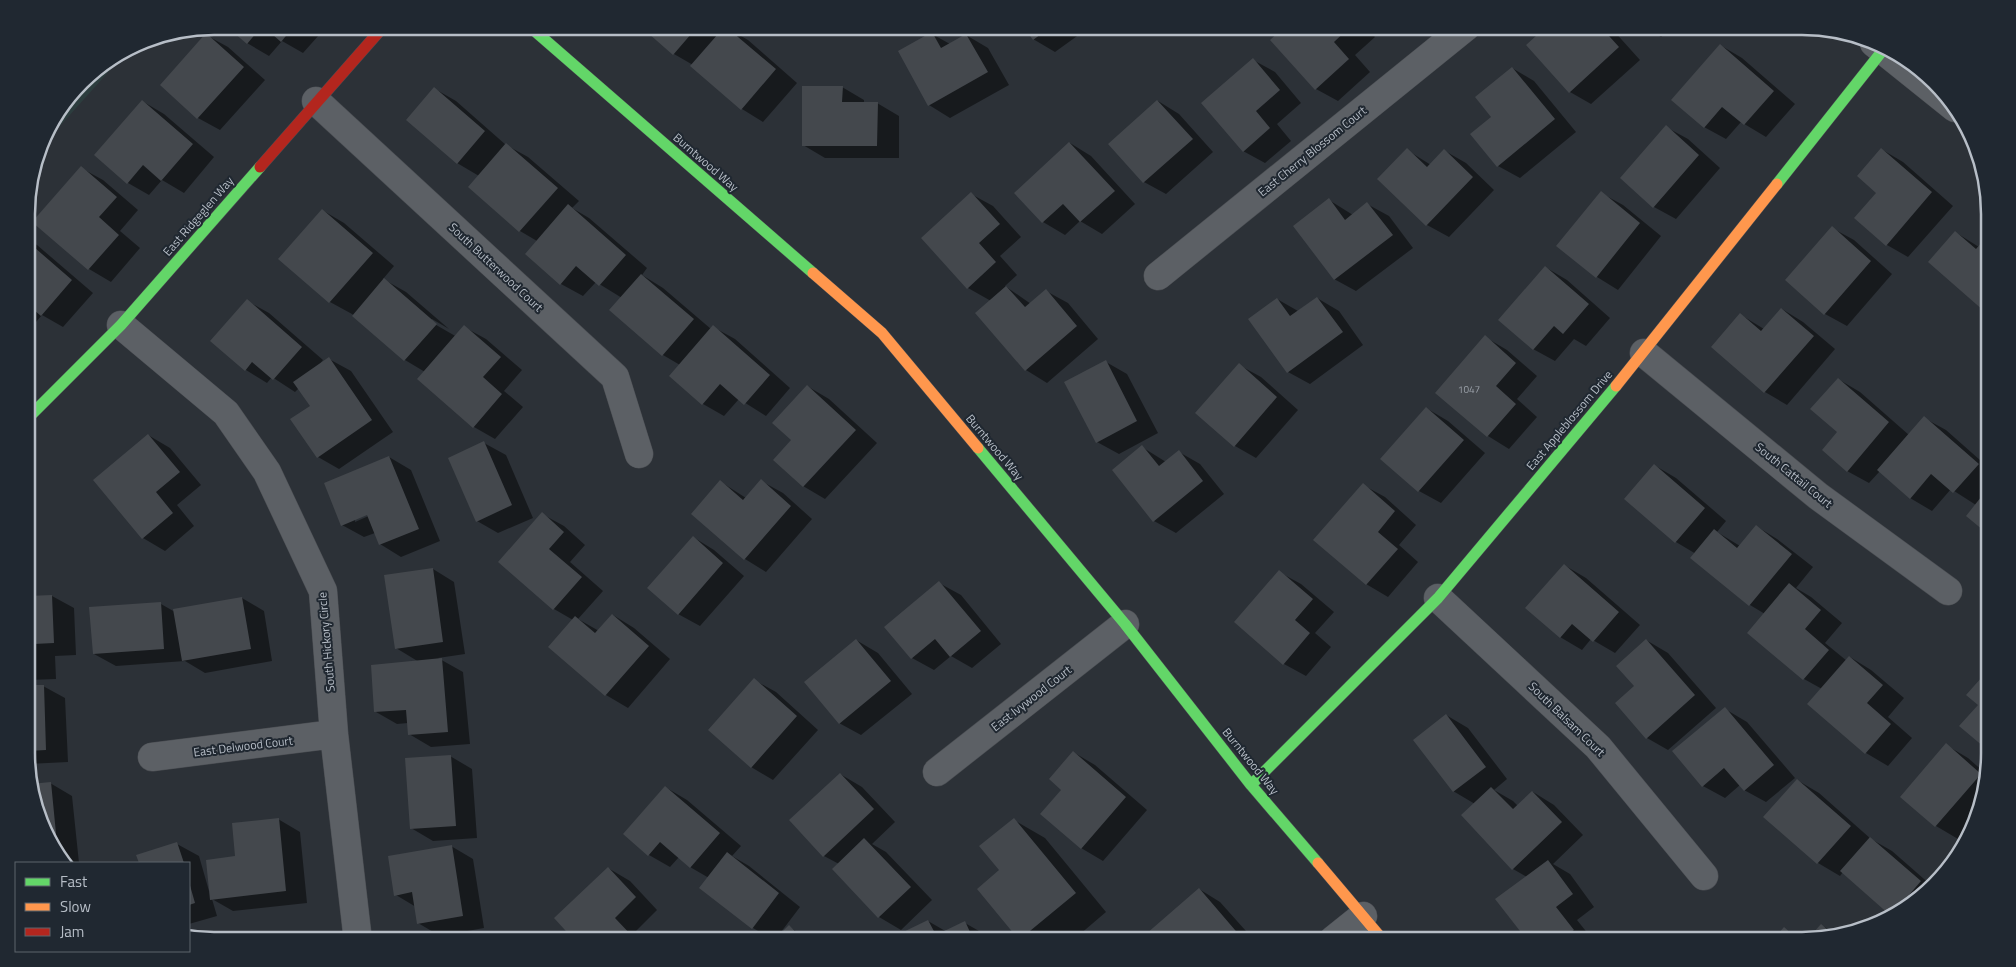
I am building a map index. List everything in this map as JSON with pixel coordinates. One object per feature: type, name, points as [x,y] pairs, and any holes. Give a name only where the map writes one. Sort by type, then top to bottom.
[{"type":"street","name":"East Ridgeglen Way","points":[[35,411],[121,325],[376,35]]},
{"type":"street","name":"Burntwood Way","points":[[539,35],[882,333],[1125,624],[1251,785],[1376,932]]},
{"type":"street","name":"East Cherry Blossom Court","points":[[1158,276],[1456,35]]},
{"type":"street","name":"East Appleblossom Drive","points":[[1251,785],[1438,598],[1644,352],[1875,51]]},
{"type":"street","name":"South Butterwood Court","points":[[316,101],[615,376],[639,454]]},
{"type":"street","name":"South Hickory Circle","points":[[121,325],[226,413],[267,472],[323,591],[334,734],[357,932]]},
{"type":"street","name":"South Cattail Court","points":[[1644,352],[1818,496],[1948,591]]},
{"type":"street","name":"South Balsam Court","points":[[1438,598],[1598,747],[1704,876]]},
{"type":"street","name":"East Ivywood Court","points":[[937,772],[1125,624]]},
{"type":"street","name":"East Delwood Court","points":[[152,757],[334,734]]},
{"type":"street","points":[[1343,932],[1363,916]]},
{"type":"shaded area","points":[[114,66],[57,130],[65,115],[80,96]]},
{"type":"building","points":[[204,35],[208,35],[244,67],[197,119],[160,85]]},
{"type":"building","points":[[236,35],[254,35],[247,44]]},
{"type":"building","points":[[273,35],[287,35],[281,42]]},
{"type":"building","points":[[650,35],[690,35],[673,55]]},
{"type":"building","points":[[717,35],[736,35],[776,69],[741,110],[690,66]]},
{"type":"building","points":[[927,35],[934,35],[941,48],[967,35],[988,72],[928,106],[898,51]]},
{"type":"building","points":[[1029,35],[1040,35],[1033,40]]},
{"type":"building","points":[[1275,35],[1341,35],[1334,42],[1349,59],[1315,90],[1270,40]]},
{"type":"building","points":[[1537,35],[1608,35],[1619,47],[1569,93],[1526,45]]},
{"type":"building","points":[[1720,44],[1774,91],[1744,125],[1722,107],[1704,128],[1671,100]]},
{"type":"building","points":[[1253,58],[1280,90],[1256,111],[1270,128],[1243,152],[1201,103]]},
{"type":"building","points":[[1512,67],[1555,119],[1497,167],[1470,134],[1491,117],[1475,97]]},
{"type":"building","points":[[802,86],[843,86],[842,102],[878,102],[877,146],[802,146]]},
{"type":"building","points":[[434,87],[485,131],[457,164],[406,120]]},
{"type":"building","points":[[142,100],[193,144],[161,181],[143,165],[127,184],[94,155]]},
{"type":"building","points":[[1157,100],[1193,139],[1143,183],[1108,144]]},
{"type":"building","points":[[1666,125],[1699,155],[1653,208],[1620,178]]},
{"type":"building","points":[[1069,142],[1115,191],[1080,222],[1063,204],[1042,223],[1014,193]]},
{"type":"building","points":[[506,143],[558,188],[519,232],[468,187]]},
{"type":"building","points":[[1407,148],[1427,167],[1444,149],[1473,177],[1426,226],[1377,179]]},
{"type":"building","points":[[1881,148],[1932,192],[1886,246],[1854,218],[1876,193],[1857,176]]},
{"type":"building","points":[[81,166],[117,197],[99,217],[119,235],[88,270],[35,225],[35,219]]},
{"type":"building","points":[[1601,191],[1640,223],[1596,278],[1556,246]]},
{"type":"building","points":[[971,192],[1000,224],[979,243],[996,262],[967,289],[921,238]]},
{"type":"building","points":[[1329,198],[1345,220],[1367,202],[1393,235],[1334,280],[1293,226]]},
{"type":"building","points":[[568,204],[626,255],[599,286],[576,266],[560,285],[525,254]]},
{"type":"building","points":[[322,209],[373,253],[329,303],[278,259]]},
{"type":"building","points":[[1832,226],[1871,261],[1824,315],[1785,280]]},
{"type":"building","points":[[1955,231],[1976,249],[1981,243],[1981,308],[1928,262]]},
{"type":"building","points":[[35,248],[72,280],[41,316],[35,311]]},
{"type":"building","points":[[1545,266],[1589,304],[1563,334],[1554,326],[1533,350],[1498,320]]},
{"type":"building","points":[[641,274],[694,319],[662,356],[609,310]]},
{"type":"building","points":[[384,278],[437,324],[404,361],[352,316]]},
{"type":"building","points":[[1006,286],[1025,307],[1046,289],[1077,326],[1025,371],[975,313]]},
{"type":"building","points":[[1317,297],[1343,332],[1287,373],[1248,319],[1277,298],[1290,316]]},
{"type":"building","points":[[247,299],[302,347],[273,380],[252,362],[245,371],[210,341]]},
{"type":"building","points":[[1781,308],[1814,336],[1764,393],[1711,347],[1740,313],[1761,331]]},
{"type":"building","points":[[464,325],[501,357],[483,377],[502,394],[473,428],[417,379]]},
{"type":"building","points":[[713,325],[770,375],[744,405],[720,384],[702,405],[669,376]]},
{"type":"building","points":[[1485,335],[1516,363],[1496,386],[1516,404],[1487,437],[1435,393]]},
{"type":"building","points":[[329,357],[372,420],[317,458],[290,419],[310,406],[293,382]]},
{"type":"building","points":[[1106,360],[1137,421],[1096,443],[1064,382]]},
{"type":"building","points":[[1239,363],[1277,397],[1234,447],[1195,413]]},
{"type":"building","points":[[1838,378],[1889,422],[1847,472],[1822,450],[1837,432],[1810,409]]},
{"type":"building","points":[[807,385],[856,430],[803,487],[773,460],[791,440],[772,423]]},
{"type":"building","points":[[1426,407],[1464,440],[1418,492],[1380,459]]},
{"type":"building","points":[[1924,416],[1979,464],[1953,493],[1931,474],[1910,499],[1877,470]]},
{"type":"building","points":[[148,434],[180,472],[156,492],[173,513],[142,539],[93,480]]},
{"type":"building","points":[[484,441],[512,505],[476,522],[448,458]]},
{"type":"building","points":[[1142,445],[1159,466],[1179,450],[1203,481],[1153,522],[1112,470]]},
{"type":"building","points":[[389,456],[419,529],[379,545],[367,515],[341,526],[324,483]]},
{"type":"building","points":[[1654,464],[1705,508],[1675,543],[1624,499]]},
{"type":"building","points":[[761,479],[791,506],[744,560],[691,514],[720,480],[743,500]]},
{"type":"building","points":[[1363,483],[1395,511],[1378,532],[1398,549],[1366,585],[1313,540]]},
{"type":"building","points":[[1981,497],[1981,528],[1966,516]]},
{"type":"building","points":[[542,512],[564,532],[549,549],[582,577],[553,610],[498,562]]},
{"type":"building","points":[[1756,525],[1792,554],[1749,606],[1690,558],[1714,529],[1737,548]]},
{"type":"building","points":[[693,536],[723,563],[678,615],[647,588]]},
{"type":"building","points":[[1564,564],[1619,612],[1593,642],[1572,624],[1560,638],[1525,608]]},
{"type":"building","points":[[433,568],[443,642],[395,649],[384,575]]},
{"type":"building","points":[[1279,570],[1313,599],[1295,620],[1310,633],[1283,665],[1234,622]]},
{"type":"building","points":[[939,581],[981,631],[950,657],[935,639],[911,659],[884,627]]},
{"type":"building","points":[[1789,583],[1821,610],[1805,629],[1829,650],[1803,680],[1747,633]]},
{"type":"building","points":[[52,595],[54,643],[35,644],[35,596]]},
{"type":"building","points":[[242,597],[251,649],[182,661],[173,609]]},
{"type":"building","points":[[161,602],[164,649],[93,654],[89,607]]},
{"type":"building","points":[[612,614],[649,646],[605,696],[548,647],[575,616],[595,633]]},
{"type":"building","points":[[856,639],[891,681],[839,724],[804,682]]},
{"type":"building","points":[[1646,639],[1695,695],[1646,739],[1615,703],[1634,686],[1616,666]]},
{"type":"building","points":[[1849,656],[1883,685],[1867,703],[1891,724],[1865,754],[1807,704]]},
{"type":"building","points":[[442,658],[448,732],[408,735],[406,710],[374,712],[371,665]]},
{"type":"building","points":[[754,678],[797,716],[751,768],[708,730]]},
{"type":"building","points":[[1981,678],[1981,744],[1959,726],[1978,705],[1966,695]]},
{"type":"building","points":[[35,685],[44,685],[46,750],[35,751]]},
{"type":"building","points":[[1725,707],[1774,765],[1744,791],[1724,768],[1702,787],[1672,751]]},
{"type":"building","points":[[1446,714],[1486,767],[1453,792],[1413,740]]},
{"type":"building","points":[[1946,743],[1980,773],[1979,776],[1935,827],[1900,797]]},
{"type":"building","points":[[1073,751],[1126,797],[1081,849],[1040,814],[1061,790],[1049,779]]},
{"type":"building","points":[[451,755],[456,826],[410,829],[405,758]]},
{"type":"building","points":[[840,773],[874,809],[823,857],[789,820]]},
{"type":"building","points":[[1797,779],[1851,826],[1817,864],[1763,817]]},
{"type":"building","points":[[51,782],[56,837],[41,799],[38,783]]},
{"type":"building","points":[[665,786],[720,833],[690,868],[660,842],[648,856],[623,834]]},
{"type":"building","points":[[1491,787],[1513,809],[1532,791],[1562,822],[1512,870],[1461,815]]},
{"type":"building","points":[[279,818],[286,891],[210,900],[206,860],[235,856],[232,823]]},
{"type":"building","points":[[1014,818],[1076,893],[1029,932],[1012,932],[977,889],[999,870],[979,846]]},
{"type":"building","points":[[1870,837],[1921,881],[1906,898],[1885,911],[1840,871]]},
{"type":"building","points":[[864,838],[911,887],[878,918],[832,869]]},
{"type":"building","points":[[177,842],[184,862],[139,862],[136,855]]},
{"type":"building","points":[[452,845],[463,916],[417,924],[412,892],[394,896],[388,856]]},
{"type":"building","points":[[727,852],[779,893],[752,929],[699,888]]},
{"type":"building","points":[[1548,860],[1573,894],[1556,907],[1574,930],[1571,932],[1521,932],[1495,899]]},
{"type":"building","points":[[608,867],[636,897],[615,918],[628,932],[567,932],[554,918]]},
{"type":"building","points":[[190,886],[195,903],[190,905]]},
{"type":"building","points":[[1199,888],[1237,932],[1148,932]]},
{"type":"building","points":[[928,920],[934,932],[903,932]]},
{"type":"building","points":[[965,921],[970,932],[942,932]]},
{"type":"building","points":[[1821,924],[1828,930],[1825,930],[1814,932]]},
{"type":"building","points":[[789,925],[796,932],[782,932]]},
{"type":"building","points":[[1784,927],[1790,932],[1780,932]]},
{"type":"traffic: fast","points":[[539,35],[813,273]]},
{"type":"traffic: fast","points":[[1777,184],[1880,54]]},
{"type":"traffic: fast","points":[[35,411],[121,325],[260,167]]},
{"type":"traffic: fast","points":[[1251,785],[1438,598],[1616,386]]},
{"type":"traffic: fast","points":[[978,448],[1125,624],[1251,785],[1318,863]]},
{"type":"traffic: slow","points":[[1616,386],[1777,184]]},
{"type":"traffic: slow","points":[[813,273],[882,333],[978,448]]},
{"type":"traffic: slow","points":[[1318,863],[1376,932]]},
{"type":"traffic: jam","points":[[260,167],[376,35]]}]
